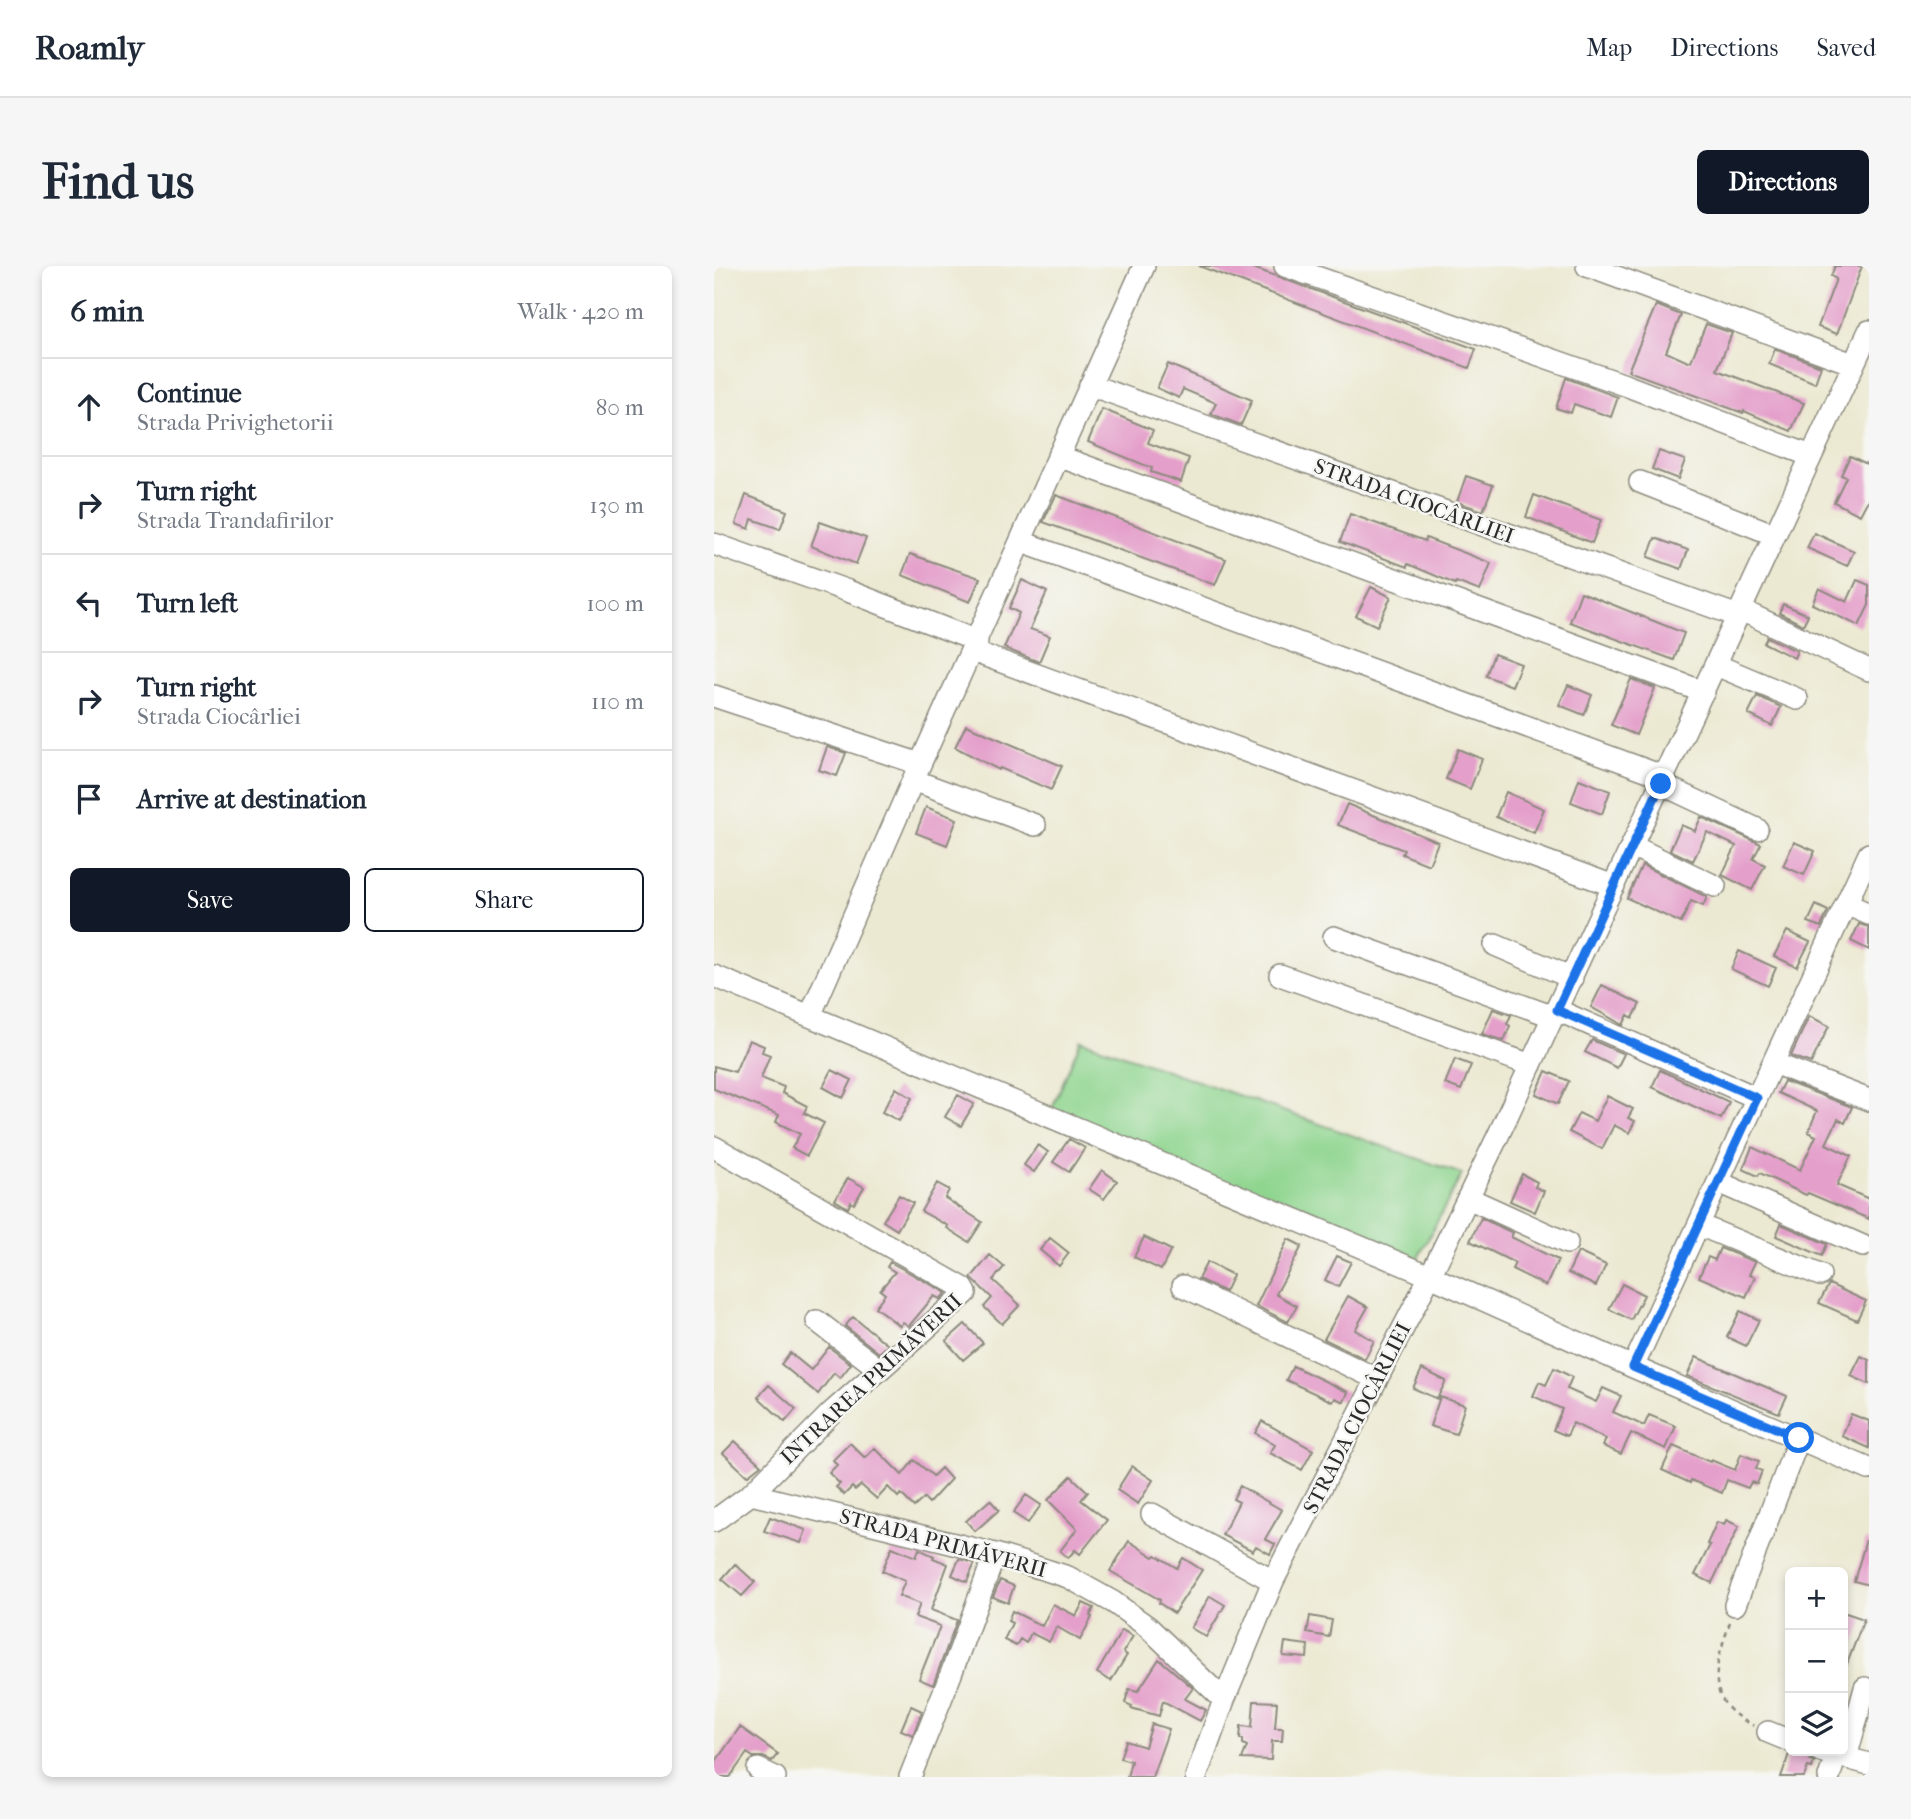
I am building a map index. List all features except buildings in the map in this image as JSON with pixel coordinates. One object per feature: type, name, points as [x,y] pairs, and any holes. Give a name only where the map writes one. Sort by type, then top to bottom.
[{"type":"street","points":[[810,1016],[916,772],[1144,266]]},
{"type":"street","points":[[1285,266],[1625,385],[1811,456]]},
{"type":"street","points":[[1587,266],[1853,364]]},
{"type":"street","name":"STRADA CIOCÂRLIEI","points":[[1196,1777],[1273,1581],[1468,1198],[1717,665],[1869,331]]},
{"type":"street","name":"STRADA CIOCÂRLIEI","points":[[1090,385],[1739,613]]},
{"type":"street","points":[[1058,456],[1704,692]]},
{"type":"street","points":[[1640,482],[1775,535]]},
{"type":"street","points":[[1022,541],[1663,780],[1757,829]]},
{"type":"street","points":[[714,544],[848,591],[974,646],[1614,886]]},
{"type":"street","points":[[1739,613],[1869,670]]},
{"type":"street","points":[[1717,665],[1797,699]]},
{"type":"street","points":[[714,696],[916,772],[1035,825]]},
{"type":"street","points":[[1632,846],[1714,886]]},
{"type":"street","points":[[1633,1367],[1868,860]]},
{"type":"street","points":[[1846,904],[1869,914]]},
{"type":"street","points":[[1334,937],[1555,1014],[1757,1098]]},
{"type":"street","points":[[1495,945],[1572,978]]},
{"type":"street","points":[[1280,975],[1531,1065]]},
{"type":"street","points":[[714,976],[1430,1276],[1869,1469]]},
{"type":"street","points":[[1773,1063],[1869,1100]]},
{"type":"street","name":"INTRAREA PRIMĂVERII","points":[[714,1147],[963,1288],[966,1293],[832,1412],[751,1493]]},
{"type":"street","points":[[1718,1182],[1863,1246]]},
{"type":"street","points":[[1468,1198],[1567,1242]]},
{"type":"street","points":[[1699,1225],[1820,1275]]},
{"type":"street","points":[[1183,1286],[1377,1380]]},
{"type":"street","points":[[817,1321],[879,1369]]},
{"type":"street","points":[[1735,1605],[1799,1438]]},
{"type":"street","points":[[714,1521],[751,1493]]},
{"type":"street","name":"STRADA PRIMĂVERII","points":[[751,1493],[995,1554],[1068,1577],[1113,1602],[1148,1627],[1224,1700]]},
{"type":"street","points":[[1152,1514],[1273,1581]]},
{"type":"street","points":[[910,1777],[995,1554]]},
{"type":"street","points":[[1848,1725],[1865,1688]]},
{"type":"street","points":[[1768,1732],[1785,1739]]},
{"type":"street","points":[[1829,1777],[1834,1756]]},
{"type":"street","points":[[1838,1756],[1869,1764]]},
{"type":"path","points":[[1735,1605],[1717,1660],[1718,1691],[1729,1711],[1768,1732]]},
{"type":"green space","points":[[1081,1040],[1462,1174],[1416,1262],[1051,1111]]},
{"type":"route","points":[[1661,784],[1557,1010],[1757,1098],[1633,1367],[1799,1438]]}]
